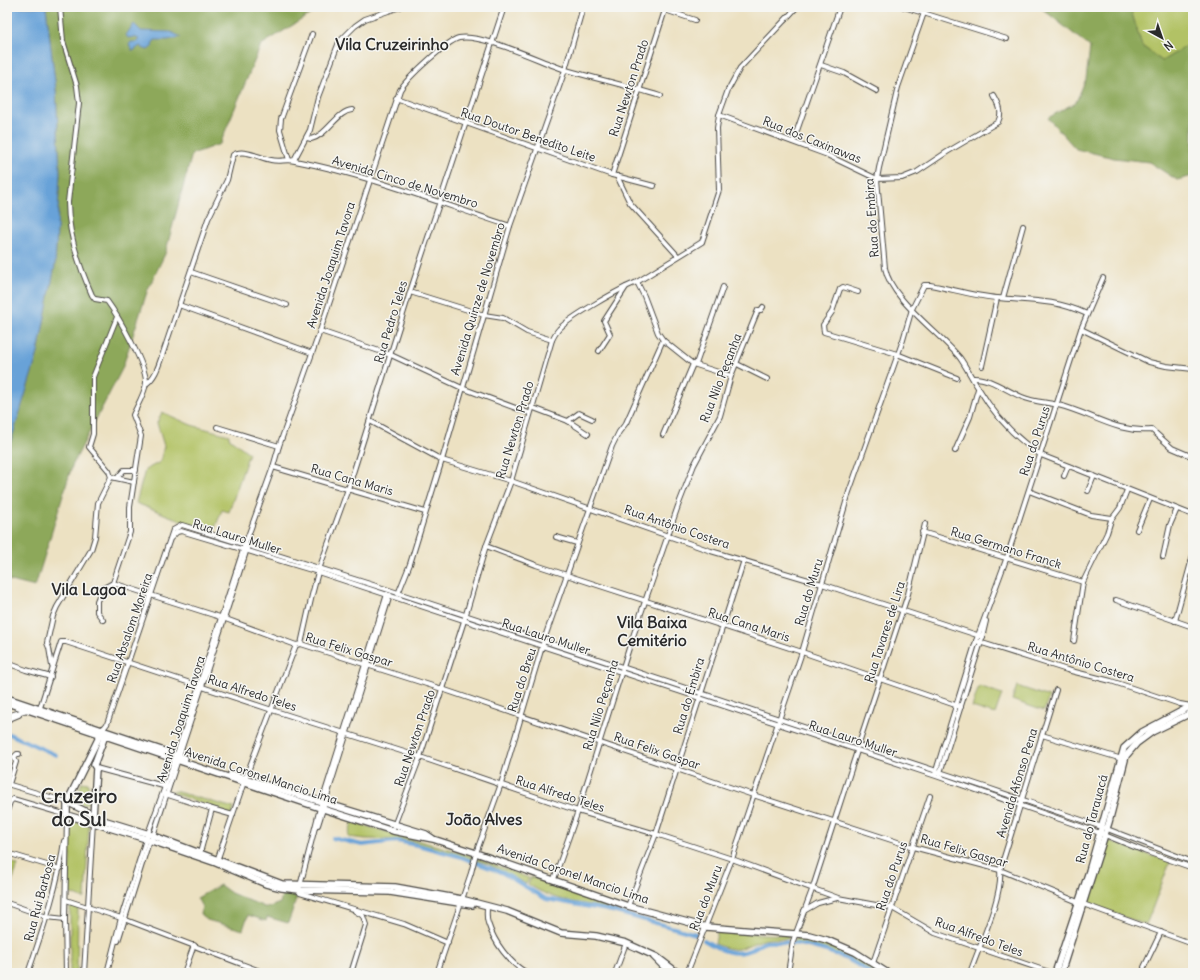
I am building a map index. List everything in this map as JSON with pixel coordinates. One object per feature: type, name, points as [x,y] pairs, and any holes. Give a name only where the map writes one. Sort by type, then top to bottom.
[{"type":"main road","points":[[7,698],[24,707]]},
{"type":"main road","points":[[7,703],[24,707]]},
{"type":"main road","name":"Avenida Coronel Mancio Lima","points":[[24,707],[105,731],[244,781],[476,852],[628,906],[706,927],[809,935],[837,943],[888,973]]},
{"type":"main road","name":"Rua do Tarauacá","points":[[1061,973],[1080,904],[1111,805],[1124,748],[1136,737],[1185,709],[1192,709]]},
{"type":"main road","name":"Rua do Tarauacá","points":[[1122,759],[1129,750],[1152,732],[1192,709]]},
{"type":"main road","points":[[105,731],[67,802],[67,815],[103,820],[300,890],[403,888],[507,911],[561,933],[596,936],[626,942],[653,955],[678,973]]},
{"type":"main road","points":[[93,818],[95,769],[105,731]]},
{"type":"main road","points":[[85,767],[88,763],[95,769]]},
{"type":"main road","points":[[85,767],[88,774],[95,769]]},
{"type":"main road","points":[[67,802],[93,818]]},
{"type":"main road","points":[[150,837],[200,853],[217,861]]},
{"type":"main road","name":"Rua do Tarauacá","points":[[1054,973],[1080,904]]},
{"type":"main road","points":[[653,955],[670,973]]},
{"type":"street","points":[[60,7],[63,41],[76,86],[79,103],[69,181],[68,214],[76,255],[92,295],[95,298],[107,302],[142,363],[146,384]]},
{"type":"street","points":[[292,160],[307,138],[318,97],[339,42],[355,26],[365,19],[400,7]]},
{"type":"street","name":"Rua Pedro Teles","points":[[301,644],[318,572],[321,568],[348,489],[410,292],[504,7]]},
{"type":"street","name":"Avenida Quinze de Novembro","points":[[397,598],[410,564],[442,460],[510,226],[565,70],[583,7]]},
{"type":"street","points":[[656,7],[665,8],[695,20]]},
{"type":"street","name":"Rua Newton Prado","points":[[394,828],[420,757],[464,621],[486,546],[510,481],[552,340],[558,330],[564,325],[628,285],[636,282],[702,242],[717,198],[720,182],[717,128],[722,105],[740,68],[797,7]]},
{"type":"street","points":[[793,142],[840,7]]},
{"type":"street","points":[[904,7],[1007,39]]},
{"type":"street","name":"Rua do Embira","points":[[926,7],[898,87],[877,179],[886,276],[895,292],[950,347],[973,378],[978,389],[1002,422],[1017,437],[1041,455],[1150,499],[1193,514]]},
{"type":"street","name":"Rua Newton Prado","points":[[612,175],[638,89],[665,8]]},
{"type":"street","points":[[292,160],[280,130],[281,119],[312,34]]},
{"type":"street","name":"Avenida Joaquim Tavora","points":[[150,837],[178,758],[222,617],[274,467],[279,446],[320,331],[396,98],[405,82],[451,42],[460,38],[477,39],[493,44]]},
{"type":"street","points":[[493,44],[565,70],[660,96]]},
{"type":"street","points":[[821,65],[844,73],[877,91]]},
{"type":"street","points":[[877,179],[902,178],[917,172],[966,140],[993,126],[998,122],[1001,113],[994,96]]},
{"type":"street","name":"Rua Doutor Benedito Leite","points":[[396,98],[465,124],[538,148],[612,175],[654,186]]},
{"type":"street","points":[[307,138],[311,139],[320,136],[343,113],[352,110]]},
{"type":"street","name":"Rua dos Caxinawas","points":[[719,115],[841,160],[877,179]]},
{"type":"street","name":"Avenida Cinco de Novembro","points":[[113,582],[130,532],[130,507],[141,436],[133,415],[146,384],[151,380],[155,373],[208,219],[227,180],[234,155],[242,152],[273,161],[292,160],[369,179],[510,226]]},
{"type":"street","points":[[617,176],[630,203],[678,256]]},
{"type":"street","points":[[1003,298],[1024,226]]},
{"type":"street","points":[[191,272],[287,304]]},
{"type":"street","name":"Rua do Purus","points":[[937,774],[955,705],[976,641],[980,636],[1007,557],[1081,329],[1103,278]]},
{"type":"street","points":[[636,282],[644,296],[658,333],[663,340],[695,364],[731,376]]},
{"type":"street","points":[[599,351],[610,334],[604,321],[628,285]]},
{"type":"street","name":"Rua do Muru","points":[[687,973],[732,859],[777,722],[802,652],[848,492],[903,340],[912,309],[924,285],[997,298]]},
{"type":"street","points":[[663,435],[695,364],[723,287]]},
{"type":"street","points":[[858,292],[843,287],[840,289],[832,312],[823,325],[823,330],[827,334],[897,354],[957,378]]},
{"type":"street","points":[[410,292],[484,315],[503,318],[527,332],[552,340]]},
{"type":"street","points":[[982,366],[997,298],[1063,304],[1087,314]]},
{"type":"street","points":[[179,305],[312,353]]},
{"type":"street","name":"Rua Nilo Peçanha","points":[[554,880],[578,812],[621,673],[668,535],[694,465],[720,416],[731,376],[758,310],[761,310],[763,307]]},
{"type":"street","points":[[39,711],[53,669],[50,648],[47,643],[53,616],[64,593],[91,550],[95,537],[98,503],[110,478],[109,470],[89,447],[93,434],[93,377],[116,317]]},
{"type":"street","points":[[1081,329],[1149,362],[1170,367],[1193,369]]},
{"type":"street","points":[[320,331],[391,355],[462,388],[530,413]]},
{"type":"street","name":"Rua do Breu","points":[[437,973],[448,943],[476,852],[501,784],[520,716],[589,508],[612,446],[619,432],[626,423],[663,340]]},
{"type":"street","points":[[737,364],[767,379]]},
{"type":"street","points":[[973,378],[986,380],[1021,397],[1038,403],[1057,404],[1120,428],[1132,431],[1152,430],[1172,448],[1193,457]]},
{"type":"street","points":[[955,451],[970,417],[978,389]]},
{"type":"street","points":[[531,408],[568,421],[588,434]]},
{"type":"street","points":[[568,421],[579,413],[592,419]]},
{"type":"street","name":"Rua Antônio Costera","points":[[370,421],[442,460],[510,481],[711,551],[822,584],[980,636]]},
{"type":"street","points":[[218,427],[279,446]]},
{"type":"street","points":[[1064,476],[1068,466]]},
{"type":"street","name":"Rua Cana Maris","points":[[274,467],[425,512]]},
{"type":"street","points":[[118,477],[124,470],[136,470]]},
{"type":"street","points":[[1088,491],[1094,476]]},
{"type":"street","points":[[110,478],[118,477],[134,482]]},
{"type":"street","points":[[1074,641],[1083,582],[1107,533],[1112,518],[1120,508],[1127,490]]},
{"type":"street","points":[[1029,491],[1091,515],[1112,518]]},
{"type":"street","points":[[1137,530],[1150,499]]},
{"type":"street","points":[[1163,557],[1170,525],[1177,509]]},
{"type":"street","name":"Rua Tavares de Lira","points":[[858,746],[912,582],[925,524]]},
{"type":"street","name":"Rua Lauro Muller","points":[[170,539],[172,530],[182,525],[390,590],[465,616],[504,632]]},
{"type":"street","name":"Rua Lauro Muller","points":[[170,539],[177,532],[181,531],[318,572],[464,621],[623,668],[857,751],[1023,800],[1103,831],[1144,851],[1193,868]]},
{"type":"street","name":"Rua Germano Franck","points":[[922,532],[953,543],[1007,557],[1083,582]]},
{"type":"street","points":[[556,537],[577,543]]},
{"type":"street","name":"Rua Absalom Moreira","points":[[105,731],[170,539]]},
{"type":"street","name":"Rua Cana Maris","points":[[486,546],[536,565],[802,652],[961,707]]},
{"type":"street","points":[[1175,621],[1193,554]]},
{"type":"street","name":"Rua do Embira","points":[[628,906],[656,834],[744,560]]},
{"type":"street","points":[[103,620],[95,607],[102,589],[113,582]]},
{"type":"street","name":"Rua Felix Gaspar","points":[[113,582],[222,617],[296,644],[301,644],[442,689],[753,795],[913,847],[1000,870],[1080,904],[1193,944]]},
{"type":"street","points":[[390,590],[365,665],[314,837],[300,890],[350,908],[404,924],[448,943]]},
{"type":"street","points":[[1116,600],[1193,627]]},
{"type":"street","name":"Rua do Purus","points":[[937,774],[982,642],[980,636]]},
{"type":"street","name":"Rua Antônio Costera","points":[[976,641],[1067,670],[1110,680],[1192,709]]},
{"type":"street","name":"Rua Alfredo Teles","points":[[53,669],[60,646],[62,642],[66,642],[345,734],[420,757],[578,812],[656,834],[732,859],[812,890],[838,898],[892,908],[935,933],[978,949],[1054,973]]},
{"type":"street","points":[[217,861],[244,781],[296,644]]},
{"type":"street","name":"Rua Lauro Muller","points":[[543,644],[621,673],[700,696]]},
{"type":"street","points":[[7,663],[51,677]]},
{"type":"street","name":"Avenida Afonso Pena","points":[[970,973],[996,896],[1000,870],[1056,690]]},
{"type":"street","name":"Rua Antônio Costera","points":[[1180,704],[1185,709]]},
{"type":"street","points":[[7,716],[24,707]]},
{"type":"street","points":[[7,720],[19,716],[24,707]]},
{"type":"street","name":"Rua Lauro Muller","points":[[777,722],[858,746],[1021,805],[1193,862]]},
{"type":"street","points":[[1042,735],[1122,759]]},
{"type":"street","points":[[788,973],[793,943],[812,890],[857,751]]},
{"type":"street","points":[[19,754],[14,756],[16,762],[8,784],[67,802]]},
{"type":"street","points":[[95,769],[167,787]]},
{"type":"street","points":[[165,794],[233,815]]},
{"type":"street","name":"Rua do Purus","points":[[873,963],[930,796]]},
{"type":"street","points":[[7,811],[13,798],[67,815],[65,919],[66,973]]},
{"type":"street","points":[[200,853],[212,809]]},
{"type":"street","points":[[84,973],[86,906],[93,818]]},
{"type":"street","name":"Rua Rui Barbosa","points":[[28,973],[47,917],[60,870],[66,826]]},
{"type":"street","points":[[107,973],[121,918],[150,837]]},
{"type":"street","points":[[111,959],[126,920],[150,837]]},
{"type":"street","points":[[7,853],[60,870]]},
{"type":"street","points":[[803,912],[814,904],[838,898]]},
{"type":"street","points":[[66,900],[121,918],[265,973]]},
{"type":"street","points":[[7,903],[47,917],[65,919]]},
{"type":"street","points":[[485,906],[488,923],[498,943],[512,962],[527,973]]},
{"type":"street","points":[[350,908],[363,916],[366,925],[351,973]]},
{"type":"street","points":[[1144,967],[1161,932]]},
{"type":"street","points":[[615,973],[626,942]]},
{"type":"street","points":[[184,973],[194,945]]},
{"type":"green space","points":[[46,7],[331,7],[317,10],[261,45],[220,144],[192,154],[165,254],[148,289],[122,369],[72,466],[35,587],[7,580],[7,454],[38,353],[55,265],[60,173],[56,90]]},
{"type":"green space","points":[[1040,7],[1130,7],[1142,46],[1162,61],[1193,42],[1193,176],[1177,180],[1149,162],[1114,158],[1076,149],[1048,118],[1076,102],[1086,79],[1090,47]]},
{"type":"green space","points":[[1130,7],[1193,7],[1193,42],[1162,61],[1142,46]]},
{"type":"green space","points":[[162,412],[191,425],[229,435],[229,438],[249,453],[229,512],[222,510],[213,533],[136,503],[145,470],[160,462],[164,446],[157,423]]},
{"type":"green space","points":[[979,686],[1002,694],[995,714],[972,707]]},
{"type":"green space","points":[[1017,686],[1049,697],[1044,711],[1012,700]]},
{"type":"green space","points":[[82,782],[88,783],[90,801],[83,805],[76,799]]},
{"type":"green space","points":[[174,791],[234,808],[231,817],[217,813],[214,808],[172,793]]},
{"type":"green space","points":[[71,820],[89,826],[84,899],[69,893]]},
{"type":"green space","points":[[352,822],[466,854],[529,878],[526,884],[488,864],[407,840],[348,837]]},
{"type":"green space","points":[[1104,839],[1170,862],[1146,925],[1083,902]]},
{"type":"green space","points":[[7,861],[18,865],[7,896]]},
{"type":"green space","points":[[531,877],[610,904],[609,908],[567,901],[548,895],[528,884]]},
{"type":"green space","points":[[220,885],[231,893],[267,908],[280,903],[283,893],[297,897],[288,923],[267,917],[266,921],[248,915],[243,930],[207,920],[200,914],[202,907],[197,898]]},
{"type":"green space","points":[[70,905],[78,907],[77,973],[70,973]]},
{"type":"green space","points":[[717,932],[789,935],[788,939],[766,939],[740,948],[731,949],[715,944]]},
{"type":"green space","points":[[797,938],[820,942],[851,954],[880,973],[864,969],[827,949],[794,943],[795,939]]},
{"type":"water","points":[[7,7],[46,7],[56,90],[60,173],[55,265],[38,353],[7,454]]},
{"type":"water","points":[[134,24],[141,31],[171,32],[181,37],[168,40],[155,40],[152,44],[153,46],[148,50],[140,46],[133,51],[129,45],[131,42],[136,42],[139,39],[134,37],[128,38],[126,35]]},
{"type":"waterway","points":[[7,733],[56,755]]},
{"type":"waterway","points":[[333,838],[362,845],[397,841],[421,846],[458,856],[503,873],[546,899],[612,911],[696,934]]},
{"type":"waterway","points":[[704,940],[721,949],[739,953],[746,952],[766,942],[792,943],[820,949],[847,959],[869,973]]},
{"type":"district","name":"Vila Cruzeirinho","points":[[392,44]]},
{"type":"district","name":"Vila Lagoa","points":[[89,589]]},
{"type":"district","name":"Vila Baixa Cemitério","points":[[652,631]]},
{"type":"district","name":"Cruzeiro do Sul","points":[[79,808]]},
{"type":"district","name":"João Alves","points":[[484,819]]}]
